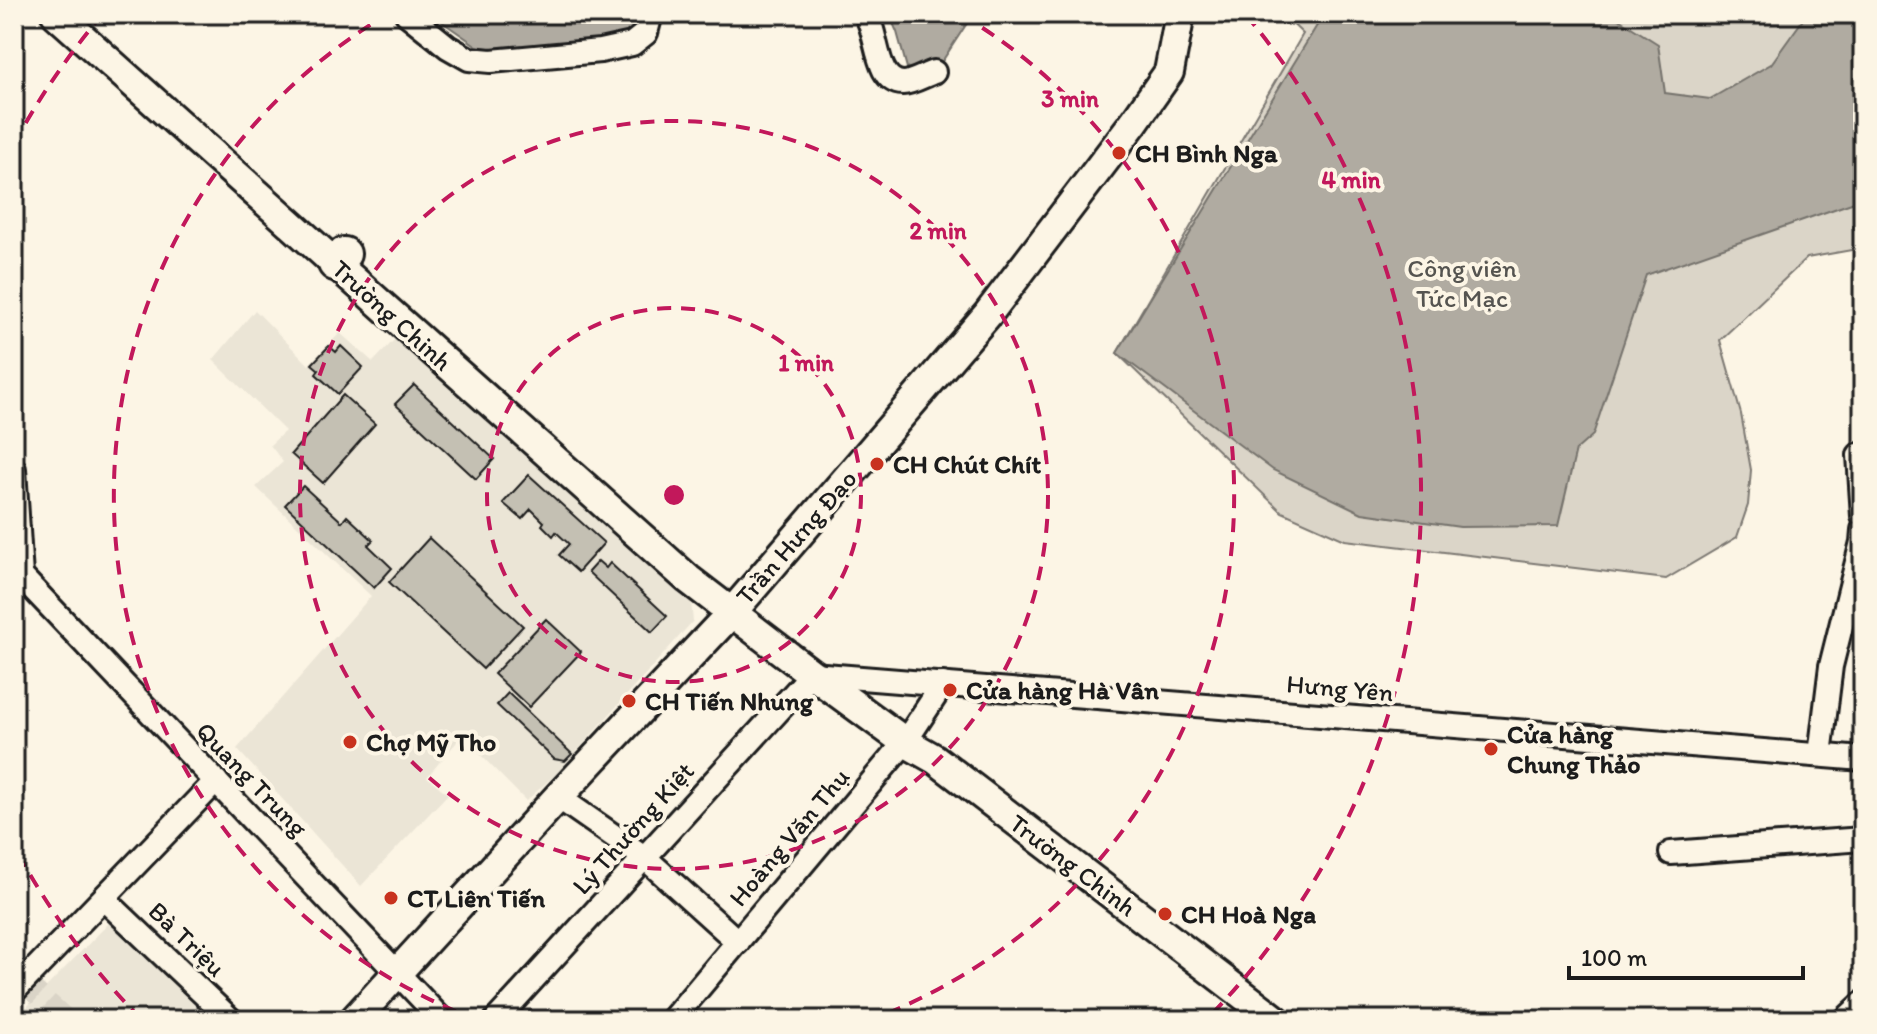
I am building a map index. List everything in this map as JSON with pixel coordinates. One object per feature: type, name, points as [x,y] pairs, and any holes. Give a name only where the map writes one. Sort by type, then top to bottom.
[{"type":"main road","name":"Trường Chinh","points":[[56,14],[701,570],[733,611],[812,674],[905,742],[935,759],[1108,900],[1246,1020]]},
{"type":"main road","name":"Trường Chinh","points":[[74,14],[340,259]]},
{"type":"main road","name":"Trần Hưng Đạo","points":[[354,1020],[733,611],[988,314],[1169,72],[1180,14]]},
{"type":"main road","name":"Trường Chinh","points":[[1108,900],[1276,1020]]},
{"type":"street","points":[[407,14],[448,47],[469,59],[491,61],[600,51],[632,44],[646,33],[651,14]]},
{"type":"street","points":[[865,14],[876,38],[882,67],[891,78],[904,83],[934,72]]},
{"type":"street","points":[[1859,455],[1863,516]]},
{"type":"street","points":[[14,469],[17,580]]},
{"type":"street","points":[[1820,755],[1831,666],[1863,530]]},
{"type":"street","name":"Quang Trung","points":[[17,580],[216,781],[442,1020]]},
{"type":"street","name":"Hưng Yên","points":[[812,674],[1863,759]]},
{"type":"street","name":"Lý Thường Kiệt","points":[[496,1020],[812,674]]},
{"type":"street","name":"Hoàng Văn Thụ","points":[[672,1020],[905,742],[943,684]]},
{"type":"street","points":[[17,981],[104,899],[216,781]]},
{"type":"street","points":[[558,797],[644,857],[738,942]]},
{"type":"street","points":[[1671,853],[1863,839]]},
{"type":"street","name":"Bà Triệu","points":[[104,899],[231,1020]]},
{"type":"street","points":[[1845,1020],[1863,1003]]},
{"type":"shaded area","points":[[431,14],[641,14],[629,38],[515,53],[477,46]]},
{"type":"shaded area","points":[[889,14],[973,14],[939,66],[917,69],[907,68]]},
{"type":"shaded area","name":"Công viên Tức Mạc","points":[[1324,14],[1614,14],[1658,44],[1665,93],[1710,99],[1771,64],[1807,14],[1863,14],[1863,199],[1646,275],[1593,435],[1576,450],[1558,526],[1460,527],[1362,513],[1273,470],[1117,353]]},
{"type":"shaded area","points":[[255,310],[309,365],[340,333],[373,362],[396,338],[691,602],[693,621],[558,772],[526,801],[462,736],[427,777],[448,794],[361,886],[237,749],[371,596],[256,487],[283,462],[270,445],[285,431],[213,360]]},
{"type":"shaded area","points":[[109,923],[210,1020],[14,1020]]},
{"type":"green space","name":"Công viên Tức Mạc","points":[[1282,14],[1863,14],[1863,248],[1807,258],[1720,340],[1741,414],[1751,470],[1748,505],[1737,537],[1666,579],[1345,540],[1282,512],[1117,353],[1303,34]]},
{"type":"building","points":[[329,346],[336,352],[341,346],[363,367],[338,394],[316,374],[319,370],[312,364]]},
{"type":"building","points":[[414,385],[494,459],[476,479],[395,404]]},
{"type":"building","points":[[343,395],[375,424],[323,483],[291,454]]},
{"type":"building","points":[[529,475],[604,543],[578,572],[559,555],[569,544],[556,532],[553,536],[531,509],[522,519],[503,503]]},
{"type":"building","points":[[303,486],[342,522],[347,516],[373,540],[368,545],[392,568],[374,588],[285,505]]},
{"type":"building","points":[[429,538],[523,626],[483,669],[389,582]]},
{"type":"building","points":[[598,561],[606,568],[610,563],[667,616],[652,632],[588,572]]},
{"type":"building","points":[[546,619],[581,652],[529,707],[494,674]]},
{"type":"building","points":[[508,693],[572,754],[565,761],[554,759],[497,705]]},
{"type":"tunnel","points":[[23,981],[66,1020]]},
{"type":"place","name":"CH Bình Nga","points":[[1119,153]]},
{"type":"place","name":"CH Chút Chít","points":[[877,464]]},
{"type":"place","name":"Cửa hàng Hà Vân","points":[[950,690]]},
{"type":"place","name":"CH Tiến Nhung","points":[[629,701]]},
{"type":"place","name":"Chợ Mỹ Tho","points":[[350,742]]},
{"type":"place","name":"Cửa hàng Chung Thảo","points":[[1491,749]]},
{"type":"place","name":"CT Liên Tiến","points":[[391,898]]},
{"type":"place","name":"CH Hoà Nga","points":[[1165,914]]}]
